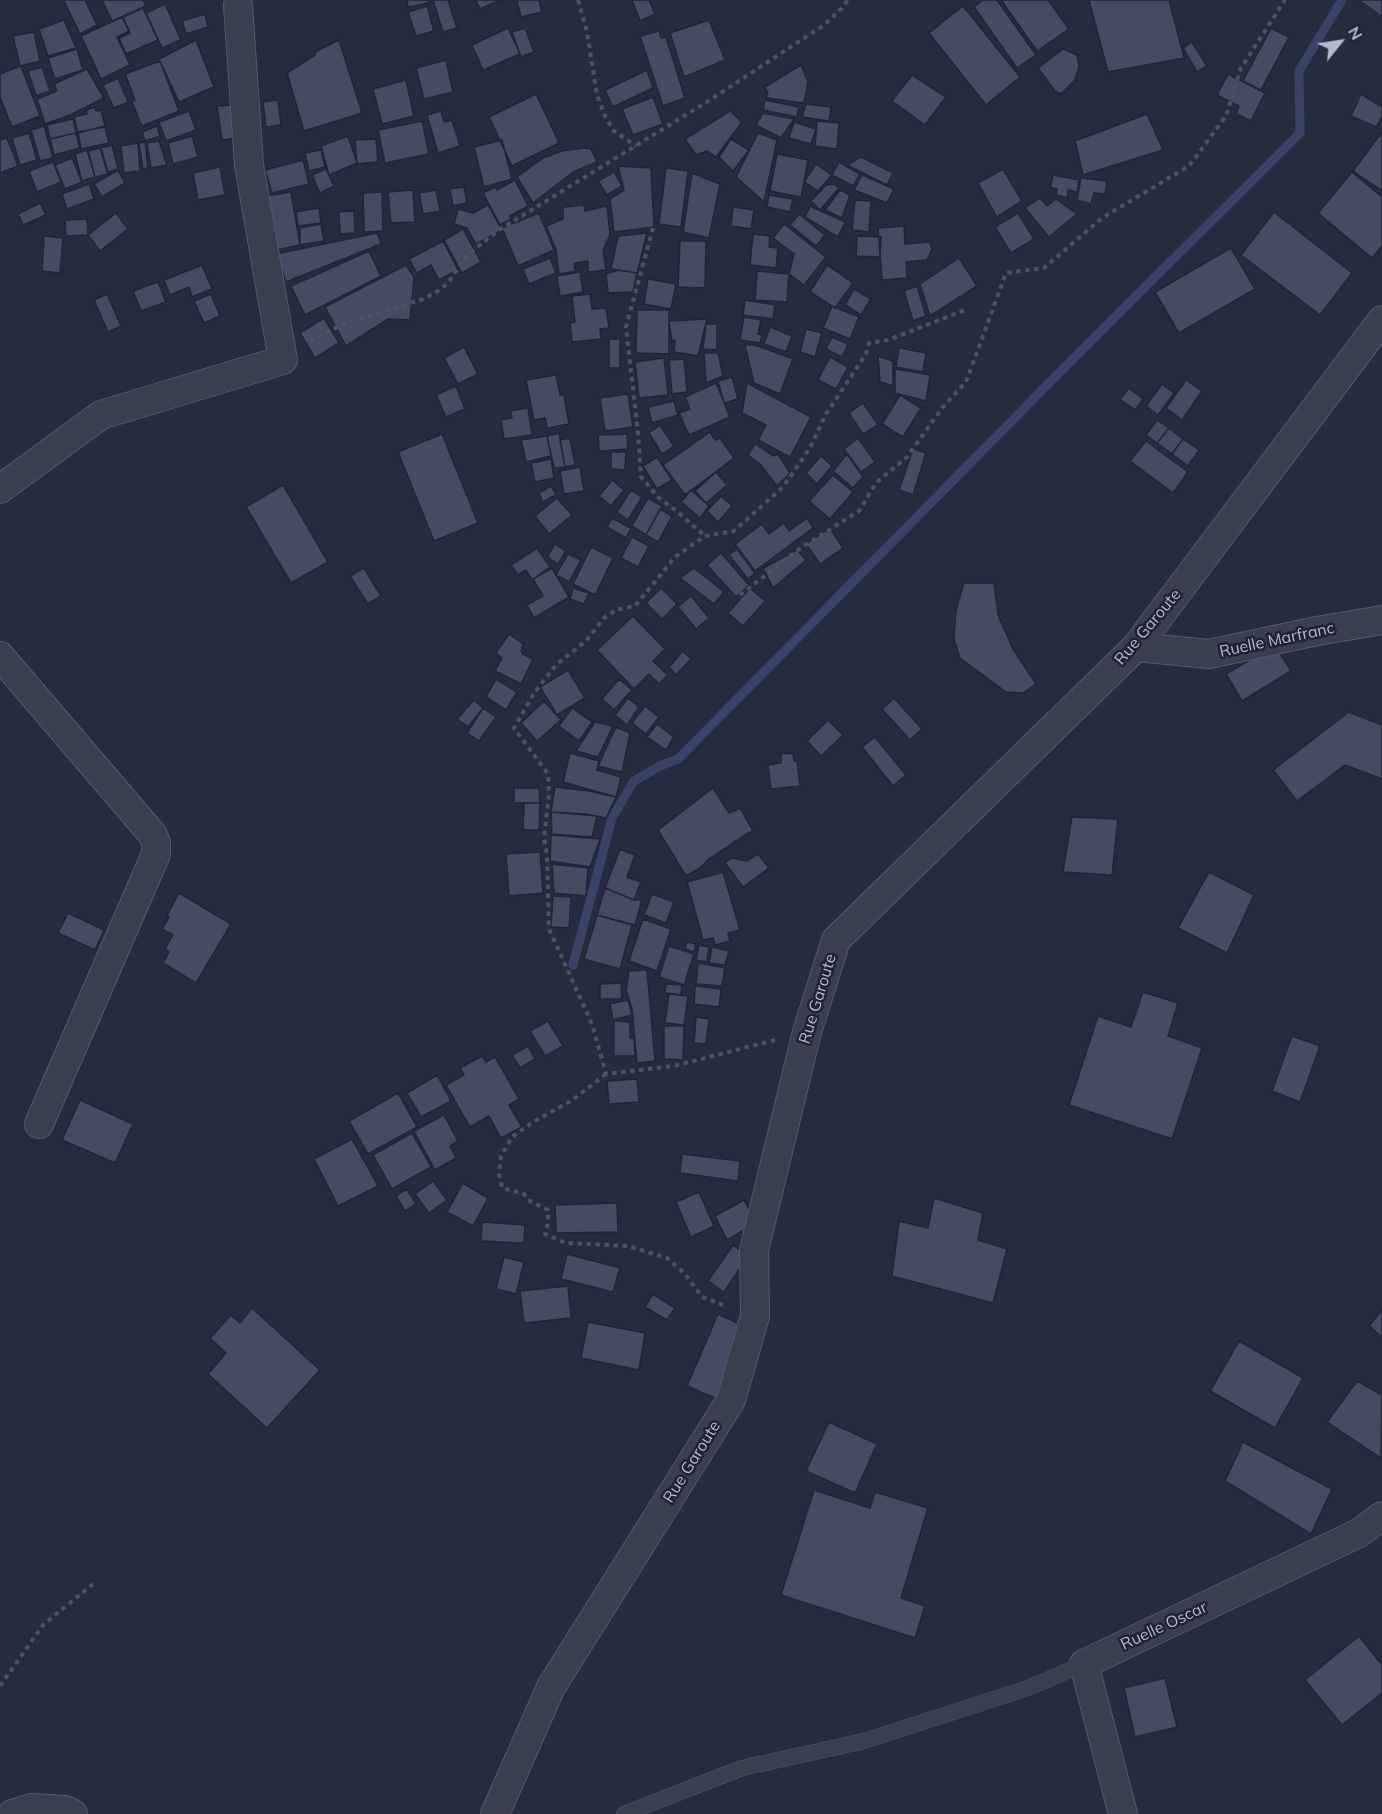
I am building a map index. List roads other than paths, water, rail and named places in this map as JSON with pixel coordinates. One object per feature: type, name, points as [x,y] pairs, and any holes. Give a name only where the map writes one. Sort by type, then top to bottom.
[{"type":"street","points":[[0,489],[101,415],[283,360],[249,165],[242,2]]},
{"type":"street","name":"Rue Garoute","points":[[495,1814],[551,1687],[731,1400],[755,1316],[754,1250],[807,1032],[836,940],[1136,647],[1382,320]]},
{"type":"street","name":"Ruelle Marfranc","points":[[1136,647],[1209,654],[1382,620]]},
{"type":"street","points":[[0,656],[153,835],[156,843],[156,854],[39,1124]]},
{"type":"street","name":"Ruelle Oscar","points":[[1084,1664],[1359,1533],[1382,1516]]},
{"type":"street","points":[[1084,1664],[1123,1814]]},
{"type":"street","points":[[12,1814],[31,1808],[65,1810],[74,1814]]},
{"type":"lane","points":[[624,1814],[742,1768],[864,1741],[1028,1688],[1084,1664]]},
{"type":"waterway","points":[[573,965],[612,818],[634,781],[678,759],[1300,133],[1299,71],[1342,0]]}]
